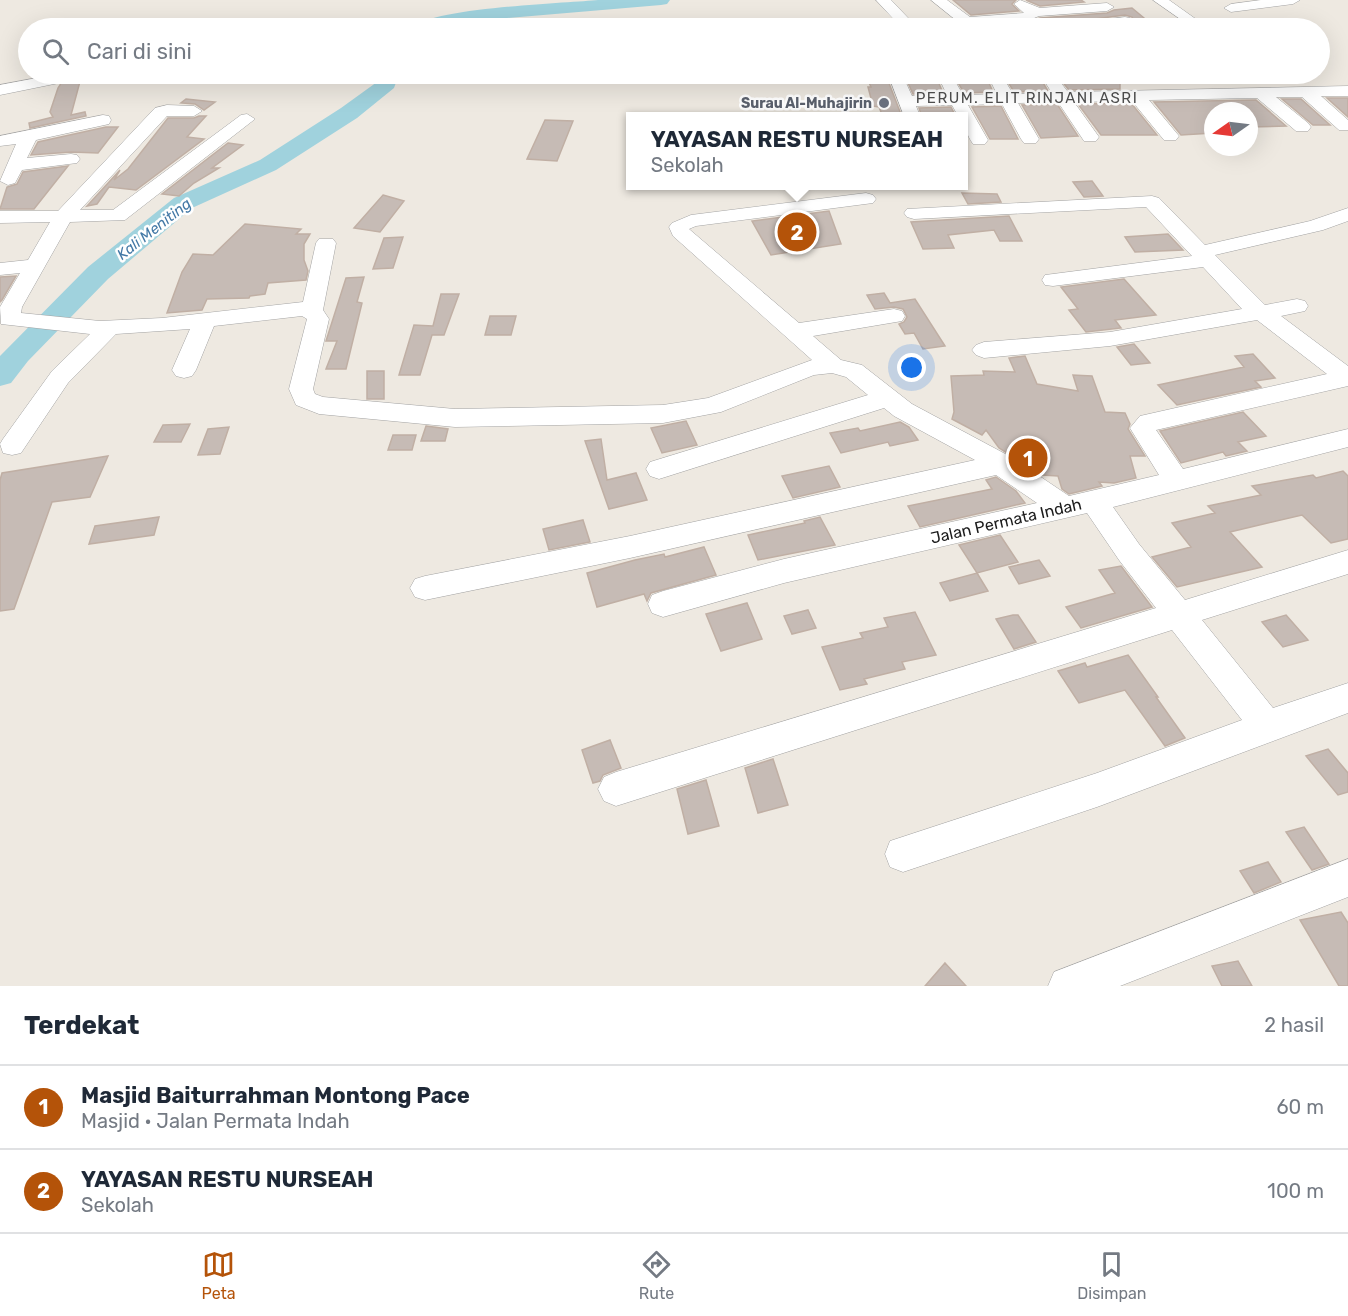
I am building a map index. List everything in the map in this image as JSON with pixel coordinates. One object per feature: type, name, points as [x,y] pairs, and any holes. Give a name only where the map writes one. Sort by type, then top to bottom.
[{"type":"street","points":[[883,0],[900,18]]},
{"type":"street","points":[[938,0],[962,18]]},
{"type":"street","points":[[1017,0],[1036,12],[1102,4],[1121,18]]},
{"type":"street","points":[[1160,0],[1187,18]]},
{"type":"street","points":[[1231,8],[1293,0]]},
{"type":"street","points":[[985,6],[998,18]]},
{"type":"street","points":[[1021,18],[1032,17],[1036,12]]},
{"type":"street","points":[[1335,77],[1348,90]]},
{"type":"street","points":[[0,90],[32,84]]},
{"type":"street","points":[[899,84],[909,109],[959,100],[1202,96],[1348,90]]},
{"type":"street","points":[[950,84],[965,112]]},
{"type":"street","points":[[1000,84],[1030,139]]},
{"type":"street","points":[[1054,84],[1090,136]]},
{"type":"street","points":[[1305,92],[1346,126]]},
{"type":"street","points":[[1262,94],[1302,127]]},
{"type":"street","points":[[1202,96],[1208,102]]},
{"type":"street","points":[[1138,97],[1170,136]]},
{"type":"street","points":[[194,111],[167,110],[161,112],[63,217],[33,266],[7,320],[104,328],[205,321],[297,309],[312,312],[318,319],[301,389],[305,399],[319,405],[421,416],[467,418],[679,413],[712,406],[816,366],[833,365],[854,371],[887,398],[922,421],[1002,464],[1064,507]]},
{"type":"street","points":[[968,118],[979,140]]},
{"type":"street","points":[[0,217],[112,217],[123,214],[247,119]]},
{"type":"street","points":[[0,141],[103,120]]},
{"type":"street","points":[[21,138],[27,141],[12,172],[71,159]]},
{"type":"street","points":[[833,365],[719,267],[680,232],[679,227],[691,221],[866,199]]},
{"type":"street","points":[[914,213],[1145,201],[1157,205],[1246,302],[1293,334],[1348,377]]},
{"type":"street","points":[[1053,280],[1205,256],[1316,226],[1348,214]]},
{"type":"street","points":[[312,312],[326,243]]},
{"type":"street","points":[[0,269],[33,266]]},
{"type":"street","points":[[984,350],[1110,339],[1297,306]]},
{"type":"street","points":[[796,331],[894,316]]},
{"type":"street","points":[[184,370],[205,321]]},
{"type":"street","points":[[12,446],[60,376],[104,328]]},
{"type":"street","points":[[1176,480],[1145,433],[1143,428],[1149,422],[1348,377]]},
{"type":"street","points":[[659,469],[887,398]]},
{"type":"street","name":"Jalan Permata Indah","points":[[663,604],[784,571],[1094,501],[1348,438]]},
{"type":"street","points":[[425,588],[630,547],[1002,464]]},
{"type":"street","points":[[1094,501],[1129,552],[1267,726]]},
{"type":"street","points":[[616,789],[1348,562]]},
{"type":"street","points":[[903,854],[1097,790],[1348,698]]},
{"type":"street","points":[[1068,986],[1348,878]]},
{"type":"building","points":[[953,0],[1016,0],[1012,4],[1019,11],[971,15]]},
{"type":"building","points":[[1026,0],[1081,0],[1084,2],[1040,6]]},
{"type":"building","points":[[1132,8],[1144,18],[1132,18],[1125,15],[1102,18],[1040,18],[1107,13]]},
{"type":"building","points":[[61,84],[79,84],[71,115],[85,112],[86,116],[30,128],[29,123],[53,117],[50,112]]},
{"type":"building","points":[[870,84],[889,84],[900,112],[881,112],[879,107],[873,106],[868,87],[871,87]]},
{"type":"building","points":[[908,84],[939,84],[943,93],[913,94]]},
{"type":"building","points":[[959,84],[989,84],[993,92],[964,93]]},
{"type":"building","points":[[1009,84],[1044,84],[1048,91],[1014,92]]},
{"type":"building","points":[[1064,84],[1120,84],[1120,89],[1069,90]]},
{"type":"building","points":[[1327,98],[1348,98],[1348,117]]},
{"type":"building","points":[[186,99],[215,102],[204,110],[195,104],[181,103]]},
{"type":"building","points":[[1282,99],[1301,99],[1330,125],[1313,125]]},
{"type":"building","points":[[1256,100],[1286,126],[1258,127],[1258,102],[1204,102],[1204,134],[1181,135],[1154,102]]},
{"type":"building","points":[[1131,103],[1157,135],[1101,135],[1078,104]]},
{"type":"building","points":[[1057,104],[1078,136],[1041,138],[1022,105]]},
{"type":"building","points":[[1001,106],[1018,139],[990,139],[972,107]]},
{"type":"building","points":[[951,107],[954,112],[920,112],[919,108]]},
{"type":"building","points":[[206,116],[187,137],[204,139],[136,190],[109,187],[97,204],[87,206],[120,170],[114,180],[128,169],[168,118]]},
{"type":"building","points":[[545,120],[573,121],[557,161],[527,159]]},
{"type":"building","points":[[106,127],[118,127],[98,153],[71,152],[31,155],[38,142]]},
{"type":"building","points":[[228,143],[243,145],[212,168],[219,168],[194,183],[179,196],[162,194]]},
{"type":"building","points":[[68,166],[34,209],[0,209],[7,187],[17,184],[23,172]]},
{"type":"building","points":[[1092,181],[1103,196],[1084,197],[1073,182]]},
{"type":"building","points":[[962,193],[997,194],[1001,202],[968,204]]},
{"type":"building","points":[[383,195],[404,201],[380,232],[354,228]]},
{"type":"building","points":[[829,211],[841,244],[771,255],[752,221]]},
{"type":"building","points":[[1009,216],[1022,241],[1000,241],[994,230],[948,235],[954,248],[923,249],[911,222]]},
{"type":"building","points":[[245,224],[301,229],[296,234],[310,234],[304,244],[304,260],[308,271],[306,280],[268,283],[265,294],[249,298],[207,299],[202,310],[167,313],[182,272],[193,254],[213,255]]},
{"type":"building","points":[[1168,234],[1183,250],[1135,252],[1125,237]]},
{"type":"building","points":[[403,237],[393,268],[373,269],[384,238]]},
{"type":"building","points":[[16,276],[2,300],[0,302],[0,277]]},
{"type":"building","points":[[364,277],[357,302],[362,303],[346,369],[326,369],[337,341],[326,341],[346,278]]},
{"type":"building","points":[[1124,279],[1156,315],[1115,320],[1121,328],[1086,332],[1069,310],[1078,309],[1061,287]]},
{"type":"building","points":[[884,293],[890,303],[915,299],[945,346],[923,349],[914,333],[905,334],[899,324],[907,317],[903,309],[894,307],[875,309],[867,295]]},
{"type":"building","points":[[441,294],[459,294],[444,335],[432,335],[420,375],[399,375],[414,325],[433,326]]},
{"type":"building","points":[[490,316],[516,316],[511,335],[485,335]]},
{"type":"building","points":[[1134,344],[1150,363],[1131,365],[1117,347]]},
{"type":"building","points":[[1253,354],[1275,378],[1255,381],[1261,387],[1177,405],[1158,385],[1244,367],[1235,356]]},
{"type":"building","points":[[1025,356],[1037,384],[1078,391],[1073,375],[1092,376],[1105,412],[1125,413],[1130,424],[1128,429],[1145,456],[1130,456],[1136,478],[1114,483],[1099,482],[1102,486],[1069,494],[1062,489],[1058,476],[1042,475],[999,448],[986,430],[982,435],[952,419],[954,412],[951,376],[984,375],[983,371],[1015,372],[1009,358]]},
{"type":"building","points":[[367,371],[384,371],[384,399],[367,399]]},
{"type":"building","points":[[1243,412],[1266,436],[1238,442],[1247,451],[1226,456],[1223,452],[1181,463],[1160,431]]},
{"type":"building","points":[[686,421],[697,445],[662,453],[651,428]]},
{"type":"building","points":[[900,422],[909,427],[918,440],[890,446],[888,442],[841,453],[830,433],[858,428],[860,431]]},
{"type":"building","points":[[190,424],[181,442],[154,442],[163,425]]},
{"type":"building","points":[[426,426],[448,429],[445,441],[421,441]]},
{"type":"building","points":[[229,427],[220,454],[198,455],[208,429]]},
{"type":"building","points":[[393,435],[416,435],[412,450],[388,450]]},
{"type":"building","points":[[601,439],[607,480],[636,473],[647,500],[609,509],[585,441]]},
{"type":"building","points":[[108,456],[90,497],[52,502],[14,609],[0,611],[0,480],[2,473]]},
{"type":"building","points":[[829,466],[840,487],[793,498],[782,476]]},
{"type":"building","points":[[1343,471],[1348,476],[1348,539],[1331,543],[1302,515],[1230,532],[1262,567],[1177,587],[1152,557],[1191,547],[1172,523],[1215,513],[1208,506],[1261,495],[1252,486],[1313,475],[1316,478]]},
{"type":"building","points":[[996,477],[1016,491],[1025,503],[920,527],[908,506],[992,489],[986,480]]},
{"type":"building","points":[[159,517],[154,535],[89,544],[95,526]]},
{"type":"building","points":[[820,517],[835,545],[758,560],[748,535],[805,523],[804,521]]},
{"type":"building","points":[[583,520],[590,542],[549,550],[543,529]]},
{"type":"building","points":[[1000,535],[1018,562],[977,573],[959,545]]},
{"type":"building","points":[[704,547],[716,575],[651,593],[647,601],[644,594],[597,607],[587,573],[635,560],[664,554],[665,557]]},
{"type":"building","points":[[1039,560],[1050,576],[1019,584],[1009,567]]},
{"type":"building","points":[[1121,566],[1152,607],[1081,628],[1066,607],[1115,593],[1099,570]]},
{"type":"building","points":[[977,573],[988,591],[950,601],[940,583]]},
{"type":"building","points":[[747,603],[762,639],[721,651],[706,614]]},
{"type":"building","points":[[808,610],[816,628],[792,634],[784,616]]},
{"type":"building","points":[[915,612],[936,655],[902,662],[905,669],[864,679],[867,684],[840,690],[822,647],[863,638],[860,633],[888,627],[884,618]]},
{"type":"building","points":[[1018,615],[1036,642],[1014,649],[996,619]]},
{"type":"building","points":[[1286,615],[1308,640],[1283,647],[1262,622]]},
{"type":"building","points":[[1128,655],[1185,738],[1165,746],[1125,690],[1079,703],[1058,671],[1085,663],[1087,667]]},
{"type":"building","points":[[610,740],[621,768],[603,775],[600,781],[593,783],[582,750]]},
{"type":"building","points":[[1328,749],[1348,773],[1348,792],[1338,795],[1306,756]]},
{"type":"building","points":[[773,759],[788,805],[758,813],[745,768]]},
{"type":"building","points":[[706,780],[719,826],[688,834],[677,789]]},
{"type":"building","points":[[1304,827],[1329,864],[1312,870],[1286,832]]},
{"type":"building","points":[[1268,862],[1281,882],[1254,893],[1240,871]]},
{"type":"building","points":[[1341,912],[1348,923],[1348,986],[1339,986],[1300,920]]},
{"type":"building","points":[[1238,961],[1252,986],[1222,986],[1212,966]]},
{"type":"building","points":[[945,963],[966,986],[925,986]]},
{"type":"waterway","name":"Kali Meniting","points":[[456,18],[661,0]]},
{"type":"waterway","name":"Kali Meniting","points":[[0,376],[18,354],[98,273],[183,203],[268,165],[349,113],[387,84]]},
{"type":"place","name":"Surau Al-Muhajirin","points":[[884,103]]},
{"type":"place","name":"YAYASAN RESTU NURSEAH","points":[[797,232]]},
{"type":"place","name":"Masjid Baiturrahman Montong Pace","points":[[1028,458]]},
{"type":"district","name":"PERUM. ELIT RINJANI ASRI","points":[[1027,98]]}]
